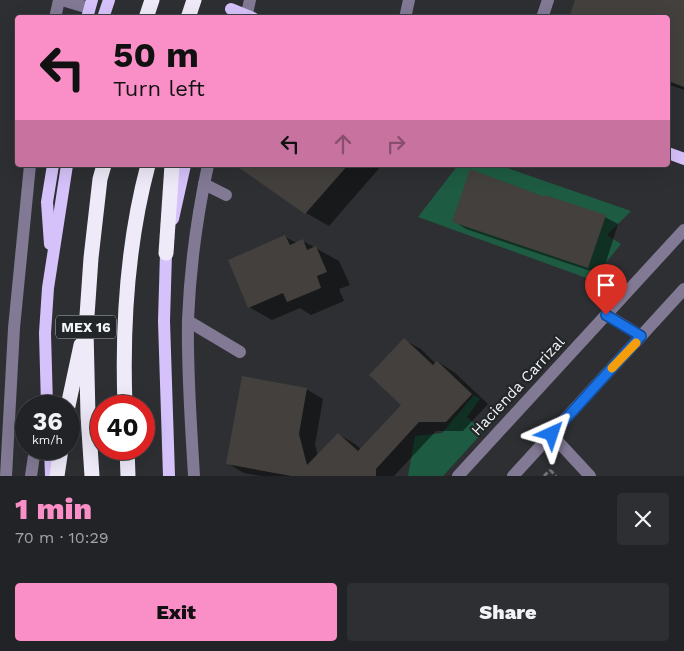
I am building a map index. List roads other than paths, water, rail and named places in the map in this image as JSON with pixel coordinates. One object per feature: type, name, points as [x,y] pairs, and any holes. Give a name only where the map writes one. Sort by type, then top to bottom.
[{"type":"highway","points":[[147,15],[152,0]]},
{"type":"highway","points":[[189,15],[194,0]]},
{"type":"highway","name":"MEX 16","points":[[125,395],[123,353],[129,262],[148,167]]},
{"type":"highway","points":[[166,253],[172,167]]},
{"type":"highway","name":"MEX 16","points":[[92,476],[88,416],[86,330],[102,172]]},
{"type":"highway","points":[[70,395],[86,330]]},
{"type":"highway","points":[[57,476],[59,460]]},
{"type":"highway","points":[[127,460],[128,476]]},
{"type":"main road","points":[[104,15],[108,0]]},
{"type":"main road","points":[[231,9],[244,15]]},
{"type":"main road","points":[[670,154],[684,159]]},
{"type":"main road","points":[[52,167],[47,202],[47,221],[52,262]]},
{"type":"main road","points":[[47,395],[45,333],[48,288],[67,167]]},
{"type":"main road","points":[[169,476],[164,321],[166,253],[185,167]]},
{"type":"main road","points":[[50,460],[51,476]]},
{"type":"street","points":[[56,15],[60,0],[89,9]]},
{"type":"street","points":[[248,15],[250,0]]},
{"type":"street","points":[[406,15],[409,0]]},
{"type":"street","points":[[543,15],[548,0]]},
{"type":"street","points":[[6,476],[4,460],[14,328],[30,167]]},
{"type":"street","points":[[194,476],[189,388],[188,321],[194,243],[208,167]]},
{"type":"street","points":[[204,184],[226,195]]},
{"type":"street","name":"Hacienda Carrizal","points":[[458,476],[684,230]]},
{"type":"street","points":[[513,476],[684,289]]},
{"type":"street","points":[[606,315],[641,336]]},
{"type":"street","points":[[188,321],[240,352]]},
{"type":"street","points":[[552,434],[590,476]]},
{"type":"street","points":[[31,476],[33,460]]}]
